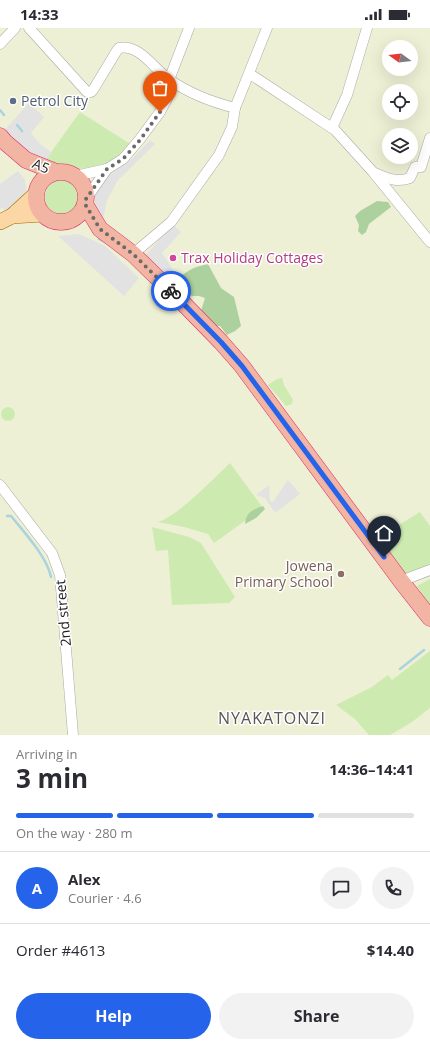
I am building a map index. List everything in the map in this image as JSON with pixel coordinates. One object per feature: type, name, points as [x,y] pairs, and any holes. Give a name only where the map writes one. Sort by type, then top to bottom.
[{"type":"highway","name":"A5","points":[[0,136],[26,160],[56,172],[66,172],[75,176]]},
{"type":"highway","name":"A5","points":[[26,160],[37,190],[38,208],[43,214]]},
{"type":"highway","name":"A5","points":[[37,190],[46,177],[56,172]]},
{"type":"highway","points":[[66,221],[74,218],[81,212],[85,202],[85,190],[81,182],[75,176]]},
{"type":"highway","points":[[85,202],[100,229],[133,254],[205,324],[242,366],[430,618]]},
{"type":"highway","points":[[43,214],[54,221],[66,221],[100,229]]},
{"type":"main road","points":[[6,219],[37,190]]},
{"type":"main road","points":[[6,219],[43,214]]},
{"type":"street","points":[[0,44],[15,28]]},
{"type":"street","points":[[29,28],[87,92],[91,92],[93,90],[119,48],[130,48],[146,58],[169,80],[202,98],[235,108]]},
{"type":"street","points":[[75,176],[107,169],[123,159],[140,140],[160,112],[167,99],[169,80],[189,28]]},
{"type":"street","points":[[133,254],[171,222],[219,155],[232,127],[235,108],[250,74],[267,28]]},
{"type":"street","points":[[332,128],[347,95],[367,28]]},
{"type":"street","points":[[250,74],[332,128],[373,172],[430,242]]},
{"type":"street","points":[[373,172],[391,180],[410,178],[415,167],[421,167],[430,138]]},
{"type":"street","points":[[85,202],[107,169]]},
{"type":"street","name":"2nd street","points":[[0,485],[52,553],[60,575],[73,735]]},
{"type":"street","points":[[401,581],[430,570]]},
{"type":"green space","points":[[0,28],[430,28],[430,735],[0,735]]},
{"type":"green space","points":[[80,112],[132,145],[109,162],[97,168],[81,169],[62,164],[44,162]]},
{"type":"green space","points":[[59,180],[65,180],[69,181],[76,187],[79,197],[78,204],[72,211],[65,214],[59,214],[55,213],[48,207],[45,200],[45,194],[46,190],[52,183]]},
{"type":"green space","points":[[377,201],[388,202],[391,207],[369,224],[366,232],[362,235],[358,231],[359,225],[355,216],[360,211]]},
{"type":"green space","points":[[208,264],[221,288],[234,297],[241,326],[227,335],[220,326],[213,326],[200,314],[205,298],[184,293],[185,286],[175,287],[175,282],[186,272]]},
{"type":"green space","points":[[156,287],[171,306],[168,311],[156,301],[153,296]]},
{"type":"green space","points":[[282,378],[284,385],[293,400],[292,404],[286,406],[268,385],[277,379]]},
{"type":"green space","points":[[5,407],[11,407],[15,411],[15,417],[11,421],[5,421],[1,417],[1,411]]},
{"type":"green space","points":[[230,463],[263,508],[214,543],[208,534],[184,527],[158,522],[185,505]]},
{"type":"green space","points":[[263,506],[265,509],[256,518],[245,524],[250,512]]},
{"type":"green space","points":[[420,512],[430,526],[430,567],[405,575],[378,538]]},
{"type":"green space","points":[[152,527],[189,537],[201,543],[235,597],[229,603],[172,605],[168,550],[156,551]]},
{"type":"green space","points":[[430,579],[430,606],[417,586]]},
{"type":"green space","points":[[430,651],[430,708],[412,722],[390,735],[369,735],[355,719],[336,705],[372,687],[388,675],[392,680]]},
{"type":"shaded area","points":[[29,103],[44,117],[31,133],[40,144],[52,153],[44,162],[34,159],[2,133]]},
{"type":"shaded area","points":[[150,140],[155,144],[118,180],[107,200],[102,224],[92,202],[95,191],[103,180],[133,158]]},
{"type":"shaded area","points":[[18,171],[25,180],[27,194],[6,213],[3,208],[0,209],[0,184]]},
{"type":"shaded area","points":[[172,224],[181,232],[162,253],[177,276],[170,284],[142,260]]},
{"type":"shaded area","points":[[79,234],[105,246],[139,278],[124,296],[58,236]]},
{"type":"shaded area","points":[[288,480],[300,494],[275,513],[265,498],[256,495],[269,485],[270,501],[273,502]]},
{"type":"waterway","points":[[0,110],[4,115]]},
{"type":"waterway","points":[[17,125],[22,131]]},
{"type":"waterway","points":[[99,239],[105,242]]},
{"type":"waterway","points":[[7,516],[11,516],[40,553],[49,569],[51,577]]},
{"type":"waterway","points":[[400,669],[424,650]]},
{"type":"way so far","points":[[160,112],[140,140],[123,159],[107,169],[86,199],[85,204],[100,229],[133,254],[171,291]]},
{"type":"place","name":"Petrol City","points":[[13,101]]},
{"type":"place","name":"Trax Holiday Cottages","points":[[173,258]]},
{"type":"place","name":"Jowena Primary School","points":[[341,574]]},
{"type":"district","name":"NYAKATONZI","points":[[272,718]]},
{"type":"route","points":[[171,291],[221,342],[242,366],[384,557]]}]
